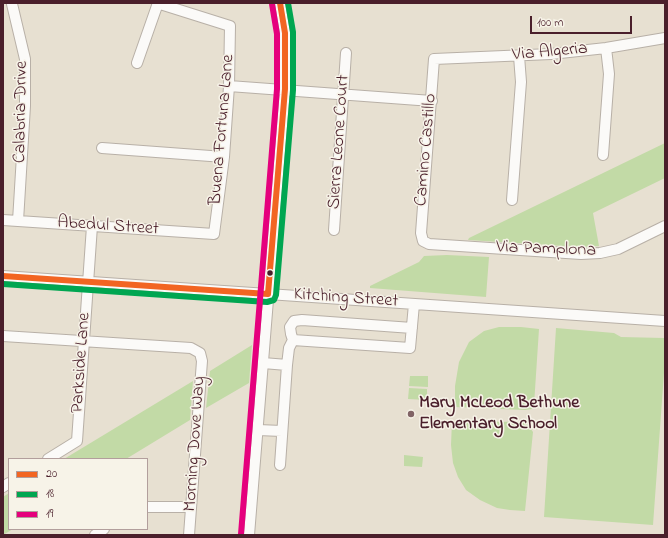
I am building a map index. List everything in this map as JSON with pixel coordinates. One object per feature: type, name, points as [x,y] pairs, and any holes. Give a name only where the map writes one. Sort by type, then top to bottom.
[{"type":"street","points":[[137,63],[157,3]]},
{"type":"street","name":"Buena Fortuna Lane","points":[[157,3],[230,26],[229,86],[224,157],[214,234]]},
{"type":"street","points":[[250,535],[285,89],[284,33],[280,3]]},
{"type":"street","name":"Calabria Drive","points":[[11,5],[26,59],[25,106],[18,221]]},
{"type":"street","name":"Via Algeria","points":[[434,59],[519,56],[606,48],[665,38]]},
{"type":"street","points":[[603,155],[609,74],[606,48]]},
{"type":"street","name":"Sierra Leone Court","points":[[334,230],[346,53]]},
{"type":"street","points":[[512,200],[521,82],[519,56]]},
{"type":"street","name":"Camino Castillo","points":[[423,241],[421,233],[434,59]]},
{"type":"street","points":[[229,86],[432,101]]},
{"type":"street","points":[[102,148],[224,157]]},
{"type":"street","name":"Abedul Street","points":[[3,220],[214,234]]},
{"type":"street","name":"Parkside Lane","points":[[50,458],[77,441],[92,226]]},
{"type":"street","name":"Via Pamplona","points":[[423,241],[429,244],[581,254],[600,253],[618,249],[664,230]]},
{"type":"street","name":"Kitching Street","points":[[3,276],[665,321]]},
{"type":"street","points":[[293,340],[410,348],[414,304]]},
{"type":"street","points":[[280,465],[287,365],[289,348],[293,340],[290,328],[294,321],[302,320],[412,328]]},
{"type":"street","points":[[3,336],[84,341]]},
{"type":"street","name":"Morning Dove Way","points":[[84,341],[191,348],[200,353],[202,361],[189,535]]},
{"type":"street","points":[[263,364],[287,365]]},
{"type":"street","points":[[258,430],[282,431]]},
{"type":"street","points":[[148,507],[191,507]]},
{"type":"green space","points":[[665,143],[665,178],[593,213],[599,246],[580,247],[468,240],[469,238]]},
{"type":"green space","points":[[447,255],[489,257],[486,297],[370,288],[370,286],[419,262],[424,256]]},
{"type":"green space","points":[[499,327],[539,329],[534,405],[532,409],[455,407],[455,386],[459,362],[469,342],[484,331]]},
{"type":"green space","points":[[556,328],[614,333],[621,337],[665,339],[665,359],[653,525],[544,517]]},
{"type":"green space","points":[[252,345],[249,383],[206,408],[210,371]]},
{"type":"green space","points":[[410,376],[428,376],[428,387],[409,386]]},
{"type":"green space","points":[[193,381],[190,420],[128,458],[66,458]]},
{"type":"green space","points":[[409,388],[427,389],[427,400],[408,399]]},
{"type":"green space","points":[[452,421],[522,422],[528,425],[533,432],[525,511],[497,508],[480,500],[466,490],[458,477],[453,463],[451,445]]},
{"type":"green space","points":[[404,455],[423,457],[422,467],[404,466]]},
{"type":"green space","points":[[8,494],[8,530],[11,530],[3,535],[3,497]]},
{"type":"transit line","name":"20","points":[[3,276],[268,294],[285,89],[285,33],[280,3]]},
{"type":"transit line","name":"18","points":[[3,284],[267,302],[274,300],[276,295],[293,90],[293,32],[288,3]]},
{"type":"transit line","name":"19","points":[[241,534],[277,89],[277,34],[272,4]]},
{"type":"place","name":"Mary McLeod Bethune Elementary School","points":[[411,414]]}]
